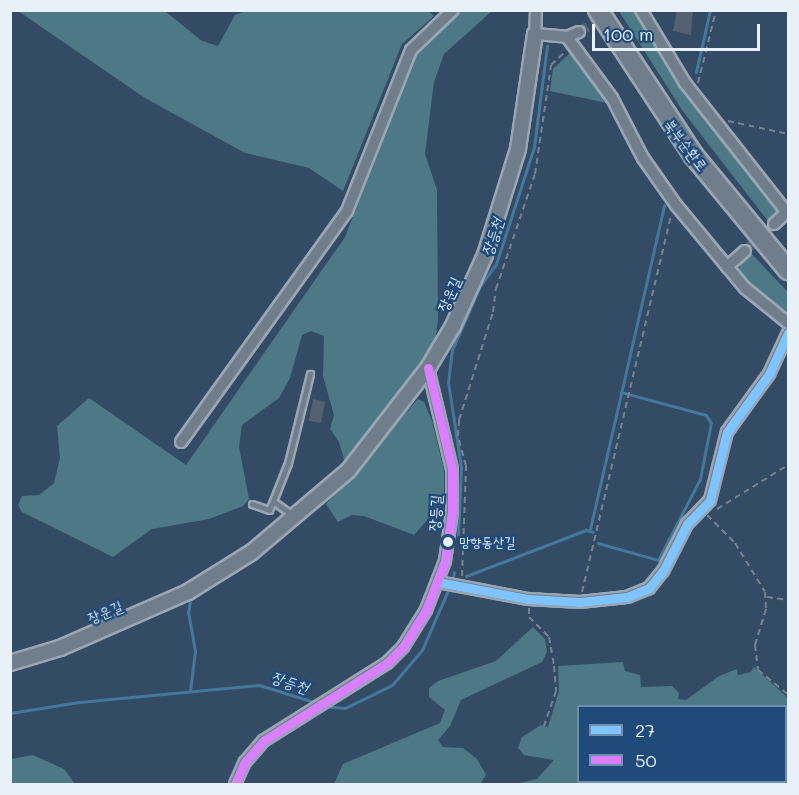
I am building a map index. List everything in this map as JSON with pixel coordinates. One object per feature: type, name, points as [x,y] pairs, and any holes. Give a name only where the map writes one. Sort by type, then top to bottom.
[{"type":"main road","name":"북부순환로","points":[[598,10],[694,156],[789,270]]},
{"type":"street","points":[[181,442],[347,210],[411,50],[453,10]]},
{"type":"street","name":"장운길","points":[[10,663],[71,644],[188,592],[252,552],[348,471],[428,368],[453,326],[506,195],[522,128],[535,34],[536,10]]},
{"type":"street","points":[[641,10],[695,96],[788,213],[774,224]]},
{"type":"street","points":[[535,34],[567,37],[579,32]]},
{"type":"street","points":[[567,37],[606,89],[643,158],[676,205],[745,288],[789,322]]},
{"type":"street","points":[[727,267],[745,251]]},
{"type":"street","points":[[451,585],[528,599],[580,602],[627,597],[649,588],[663,570],[687,524],[710,500],[727,432],[769,374],[789,333]]},
{"type":"street","name":"장등길","points":[[235,784],[245,762],[262,741],[302,714],[372,674],[403,647],[426,610],[451,585],[448,544],[452,469],[428,368]]},
{"type":"lane","points":[[252,504],[268,510],[273,501],[288,463],[310,374]]},
{"type":"lane","points":[[273,501],[295,518]]},
{"type":"path","points":[[695,96],[716,10]]},
{"type":"path","points":[[451,585],[461,573],[466,466],[458,436],[459,420],[493,312],[496,289],[535,174],[551,65],[568,50],[567,37]]},
{"type":"path","points":[[717,122],[729,120],[789,134]]},
{"type":"path","points":[[580,602],[676,205]]},
{"type":"path","points":[[701,510],[719,508],[789,465]]},
{"type":"path","points":[[701,510],[735,543],[767,597],[755,645],[758,670],[789,694]]},
{"type":"path","points":[[767,597],[789,600]]},
{"type":"path","points":[[528,599],[529,617],[549,638],[554,666],[556,691],[544,726]]},
{"type":"green space","points":[[625,10],[639,13],[779,211],[771,225],[682,110],[620,13]]},
{"type":"green space","points":[[18,11],[165,11],[202,41],[218,46],[235,15],[246,11],[429,11],[434,16],[402,44],[343,191],[309,168],[245,153],[145,98]]},
{"type":"green space","points":[[462,11],[492,11],[444,54],[434,82],[425,154],[437,190],[438,319],[434,350],[346,466],[339,442],[330,429],[334,415],[323,376],[324,336],[311,331],[302,335],[290,378],[279,398],[242,425],[239,447],[249,499],[243,506],[209,519],[152,529],[113,557],[22,512],[18,505],[22,496],[39,495],[54,483],[60,458],[57,426],[89,398],[186,465],[345,237],[416,54]]},
{"type":"green space","points":[[570,53],[575,53],[612,104],[550,91],[553,69]]},
{"type":"green space","points":[[749,251],[788,292],[788,317],[739,276],[739,268]]},
{"type":"green space","points":[[418,399],[424,402],[432,421],[444,470],[444,501],[414,535],[364,516],[352,515],[338,522],[326,504]]},
{"type":"green space","points":[[533,627],[545,639],[547,652],[542,662],[461,700],[450,726],[438,740],[443,747],[463,748],[477,759],[486,775],[480,784],[334,784],[343,764],[440,723],[445,710],[429,697],[429,688],[438,681],[496,661]]},
{"type":"green space","points":[[623,662],[625,671],[640,675],[641,687],[672,686],[679,693],[678,699],[686,700],[719,676],[737,669],[738,675],[751,672],[754,667],[788,698],[788,784],[515,784],[537,779],[554,760],[524,755],[518,748],[522,737],[541,725],[548,727],[559,691],[558,666]]},
{"type":"green space","points":[[33,755],[64,769],[75,784],[11,784],[11,759]]},
{"type":"building","points":[[677,10],[693,10],[691,35],[673,31]]},
{"type":"building","points":[[313,399],[325,402],[321,423],[309,421]]},
{"type":"waterway","points":[[696,72],[710,10]]},
{"type":"waterway","name":"장등천","points":[[458,536],[461,467],[448,382],[452,350],[480,286],[496,264],[534,147],[547,46]]},
{"type":"waterway","points":[[590,529],[664,205]]},
{"type":"waterway","points":[[598,543],[658,560],[700,479],[711,423],[706,415],[621,392]]},
{"type":"waterway","points":[[466,576],[586,530],[593,532]]},
{"type":"waterway","name":"장등천","points":[[452,582],[454,572]]},
{"type":"waterway","name":"장등천","points":[[323,706],[345,708],[392,685],[422,650],[449,588]]},
{"type":"waterway","points":[[190,601],[188,613],[195,651],[190,691]]},
{"type":"waterway","name":"장등천","points":[[10,713],[79,702],[259,685],[317,703]]},
{"type":"tunnel","points":[[579,32],[615,10]]},
{"type":"tunnel","points":[[745,251],[774,224]]},
{"type":"transit line","name":"27","points":[[438,582],[528,599],[580,602],[627,597],[649,588],[663,571],[687,524],[710,500],[727,432],[769,374],[788,333]]},
{"type":"transit line","name":"50","points":[[235,784],[245,762],[263,741],[387,663],[403,647],[426,610],[445,561],[452,512],[452,469],[428,368]]},
{"type":"place","name":"망향동산길","points":[[448,542]]}]
